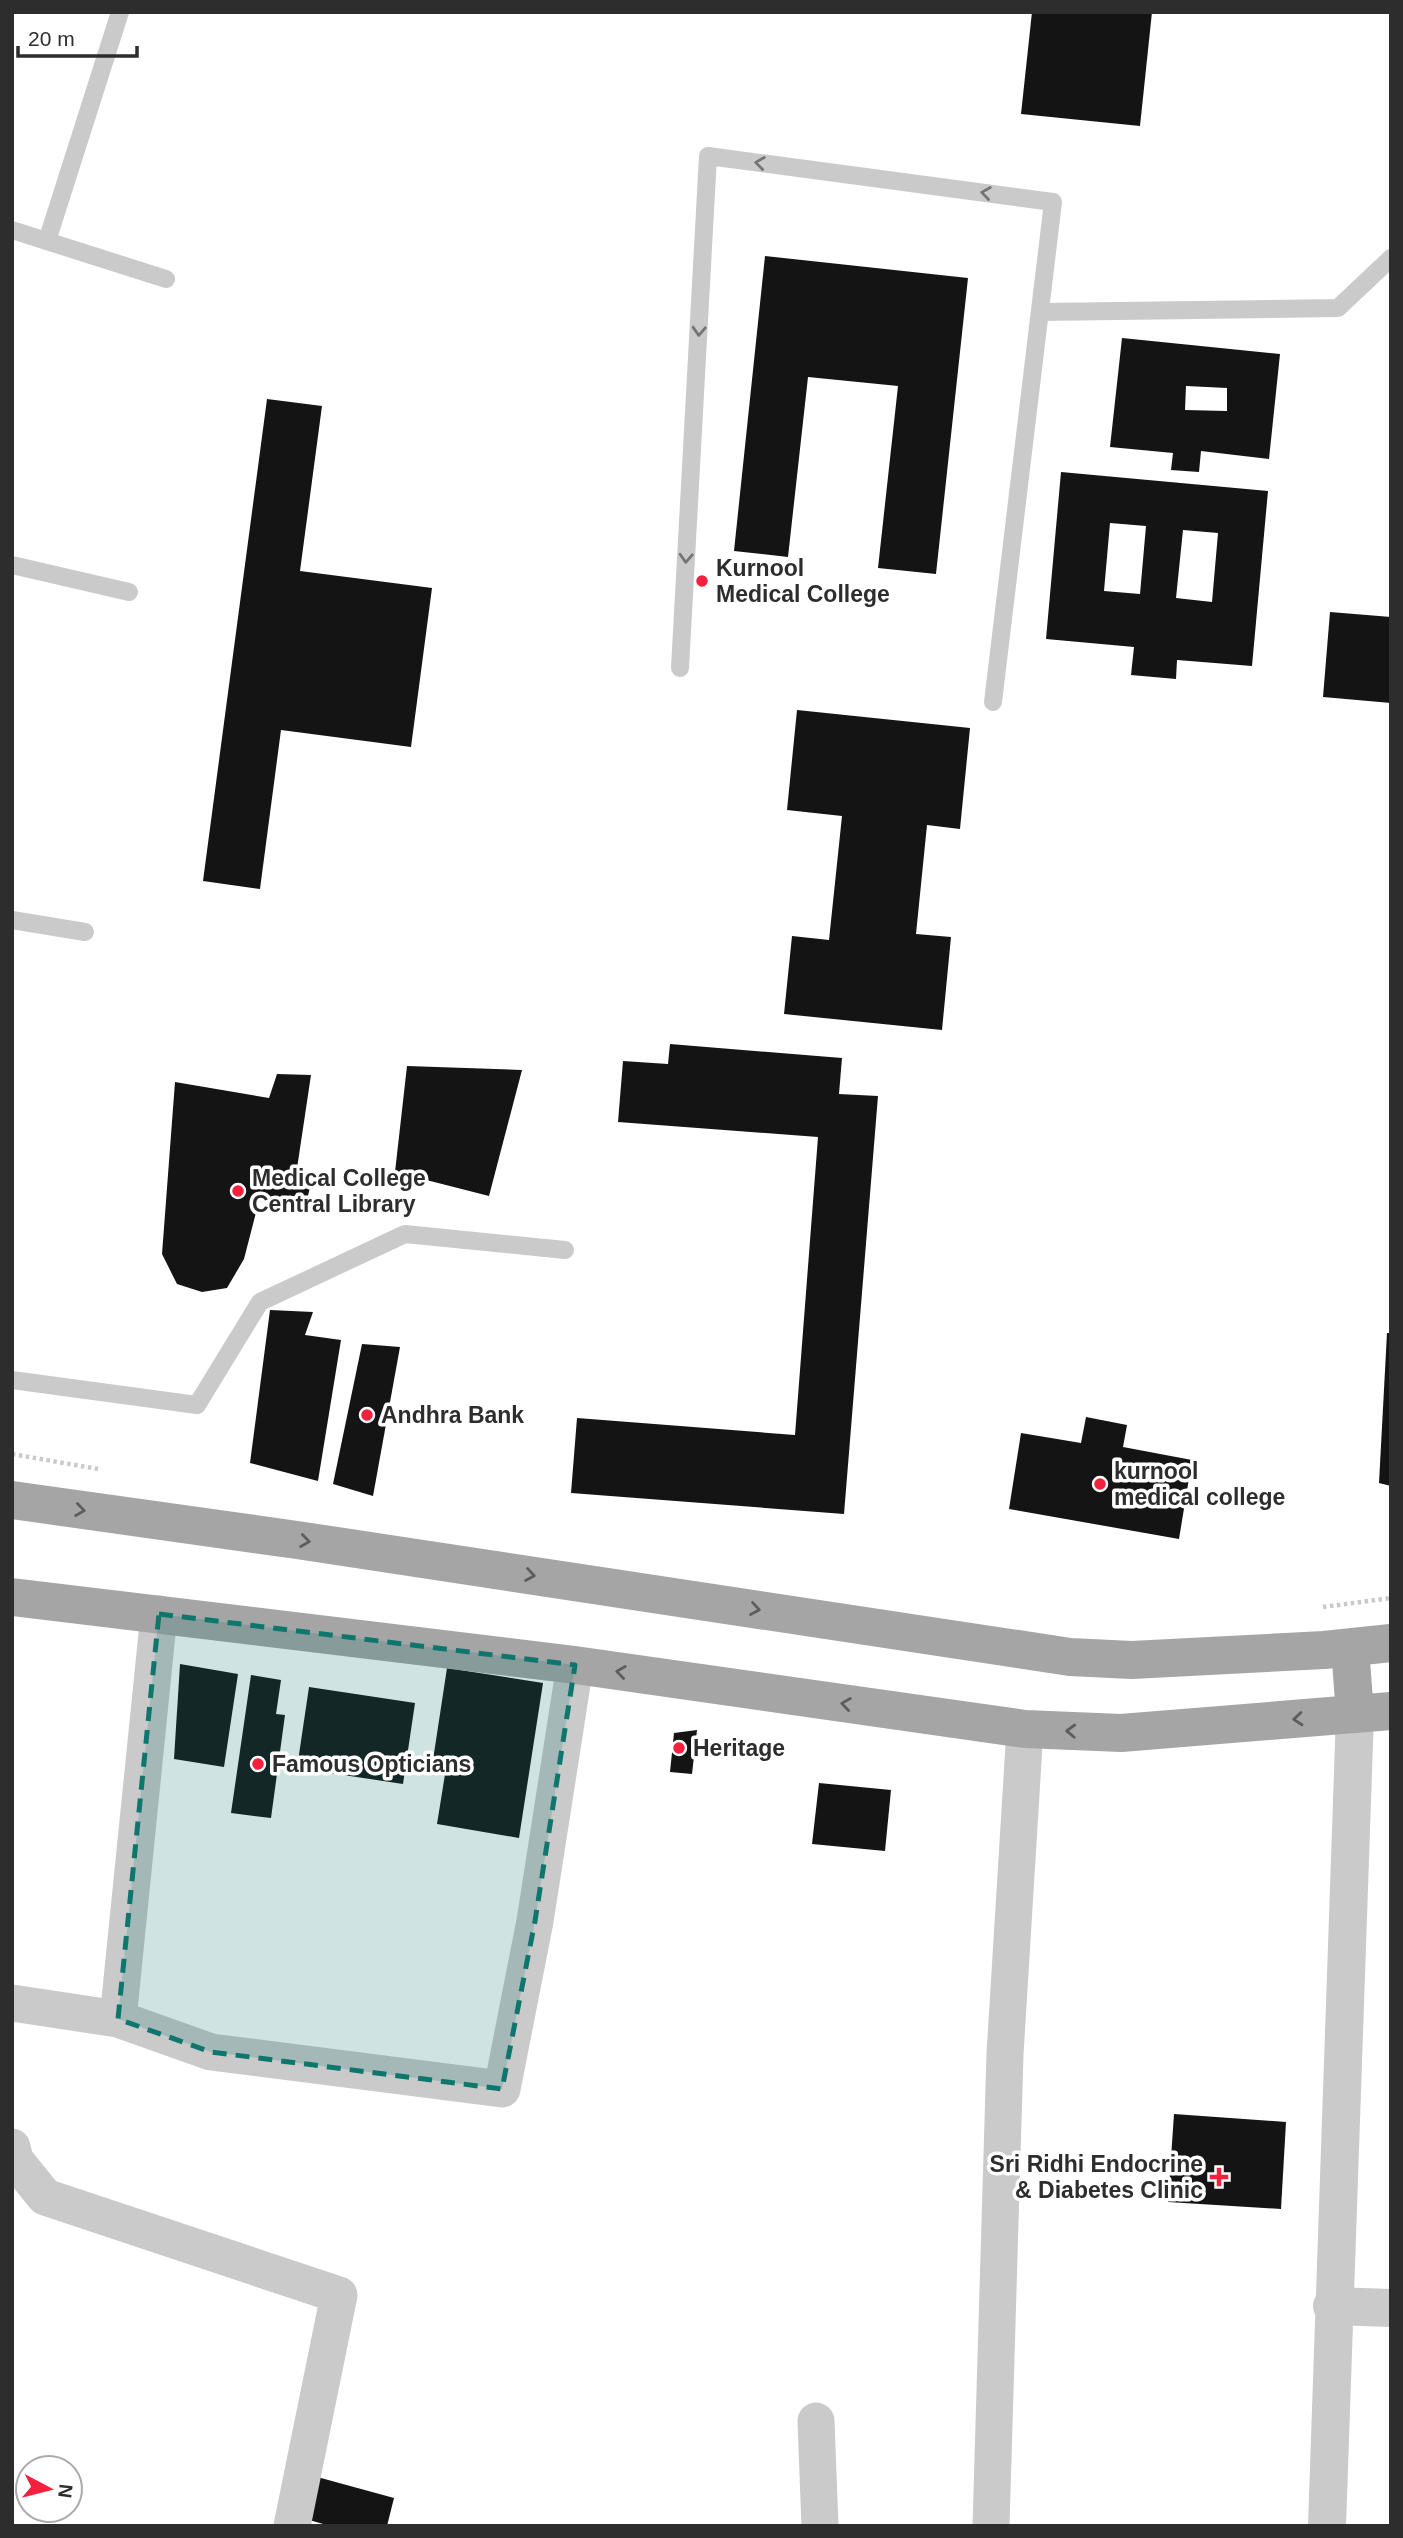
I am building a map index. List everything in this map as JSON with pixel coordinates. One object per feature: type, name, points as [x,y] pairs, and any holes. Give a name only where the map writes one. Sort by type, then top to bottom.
[{"type":"main road","points":[[12,1500],[310,1542],[1070,1657],[1132,1660],[1350,1648],[1391,1643]]},
{"type":"main road","points":[[12,1597],[575,1665],[1025,1729],[1121,1733],[1373,1712],[1350,1648]]},
{"type":"street","points":[[118,2019],[159,1614]]},
{"type":"street","points":[[12,2004],[118,2019],[211,2052],[502,2089],[536,1921],[575,1665]]},
{"type":"street","points":[[1326,2526],[1332,2306],[1373,1712]]},
{"type":"street","points":[[991,2526],[1005,2054],[1025,1729]]},
{"type":"street","points":[[13,2157],[45,2197],[339,2295],[292,2526]]},
{"type":"street","points":[[1332,2306],[1391,2308]]},
{"type":"street","points":[[816,2421],[820,2526]]},
{"type":"lane","points":[[47,241],[120,12]]},
{"type":"lane","points":[[680,668],[708,156],[1053,202],[993,702]]},
{"type":"lane","points":[[12,230],[166,279]]},
{"type":"lane","points":[[1040,312],[1338,308],[1391,258]]},
{"type":"lane","points":[[12,565],[129,592]]},
{"type":"lane","points":[[12,920],[85,932]]},
{"type":"lane","points":[[12,1380],[197,1405],[260,1302],[405,1234],[565,1250]]},
{"type":"highlighted area","points":[[159,1614],[575,1665],[535,1921],[502,2089],[211,2052],[118,2019]]},
{"type":"building","points":[[1032,12],[1152,12],[1140,126],[1021,114]]},
{"type":"building","points":[[765,256],[968,278],[936,574],[878,568],[898,386],[808,377],[788,557],[734,551]]},
{"type":"building","points":[[1122,338],[1280,354],[1269,459],[1201,451],[1199,472],[1171,470],[1173,453],[1110,447]],"holes":[[[1186,386],[1227,388],[1227,411],[1185,410]]]},
{"type":"building","points":[[267,399],[322,406],[300,571],[432,588],[411,747],[281,730],[260,889],[203,881]]},
{"type":"building","points":[[1061,472],[1268,491],[1252,666],[1177,660],[1176,679],[1131,675],[1134,647],[1046,639]],"holes":[[[1110,523],[1146,526],[1140,594],[1104,591]],[[1183,530],[1218,533],[1212,602],[1176,598]]]},
{"type":"building","points":[[1330,612],[1391,617],[1391,703],[1323,697]]},
{"type":"building","points":[[797,710],[970,728],[960,829],[927,825],[916,934],[951,937],[942,1030],[784,1014],[792,936],[829,940],[842,816],[787,810]]},
{"type":"building","points":[[670,1044],[842,1058],[839,1094],[878,1096],[844,1514],[571,1493],[577,1418],[795,1435],[818,1137],[618,1122],[623,1061],[668,1064]]},
{"type":"building","points":[[407,1066],[522,1070],[489,1196],[395,1172]]},
{"type":"building","name":"Medical College Central Library","points":[[277,1074],[311,1075],[296,1175],[312,1180],[305,1207],[259,1201],[244,1259],[227,1288],[202,1292],[177,1284],[162,1254],[175,1082],[269,1098]]},
{"type":"building","points":[[270,1310],[313,1312],[305,1335],[341,1340],[318,1481],[250,1463]]},
{"type":"building","points":[[1387,1333],[1391,1333],[1391,1486],[1379,1483]]},
{"type":"building","name":"Andhra Bank","points":[[362,1344],[400,1347],[373,1496],[333,1484]]},
{"type":"building","name":"kurnool medical college","points":[[1086,1417],[1127,1425],[1123,1447],[1192,1460],[1179,1539],[1009,1509],[1021,1433],[1081,1443]]},
{"type":"building","points":[[180,1664],[238,1674],[224,1767],[174,1759]]},
{"type":"building","points":[[447,1668],[543,1683],[519,1838],[437,1824],[447,1762],[433,1760]]},
{"type":"building","name":"Famous Opticians","points":[[251,1675],[281,1680],[276,1714],[285,1715],[271,1818],[231,1813]]},
{"type":"building","points":[[309,1687],[415,1703],[403,1784],[297,1768]]},
{"type":"building","points":[[697,1730],[692,1774],[670,1772],[674,1733]]},
{"type":"building","points":[[819,1783],[891,1790],[885,1851],[812,1844]]},
{"type":"building","points":[[1174,2114],[1286,2122],[1281,2209],[1168,2202]]},
{"type":"building","points":[[310,2475],[394,2498],[387,2526],[330,2526],[299,2517]]},
{"type":"place","name":"Kurnool Medical College","points":[[702,581]]},
{"type":"place","name":"Medical College Central Library","points":[[238,1191]]},
{"type":"place","name":"Andhra Bank","points":[[367,1415]]},
{"type":"place","name":"kurnool medical college","points":[[1100,1484]]},
{"type":"place","name":"Heritage","points":[[679,1748]]},
{"type":"place","name":"Famous Opticians","points":[[258,1764]]},
{"type":"place","name":"Sri Ridhi Endocrine & Diabetes Clinic","points":[[1219,2177]]}]
